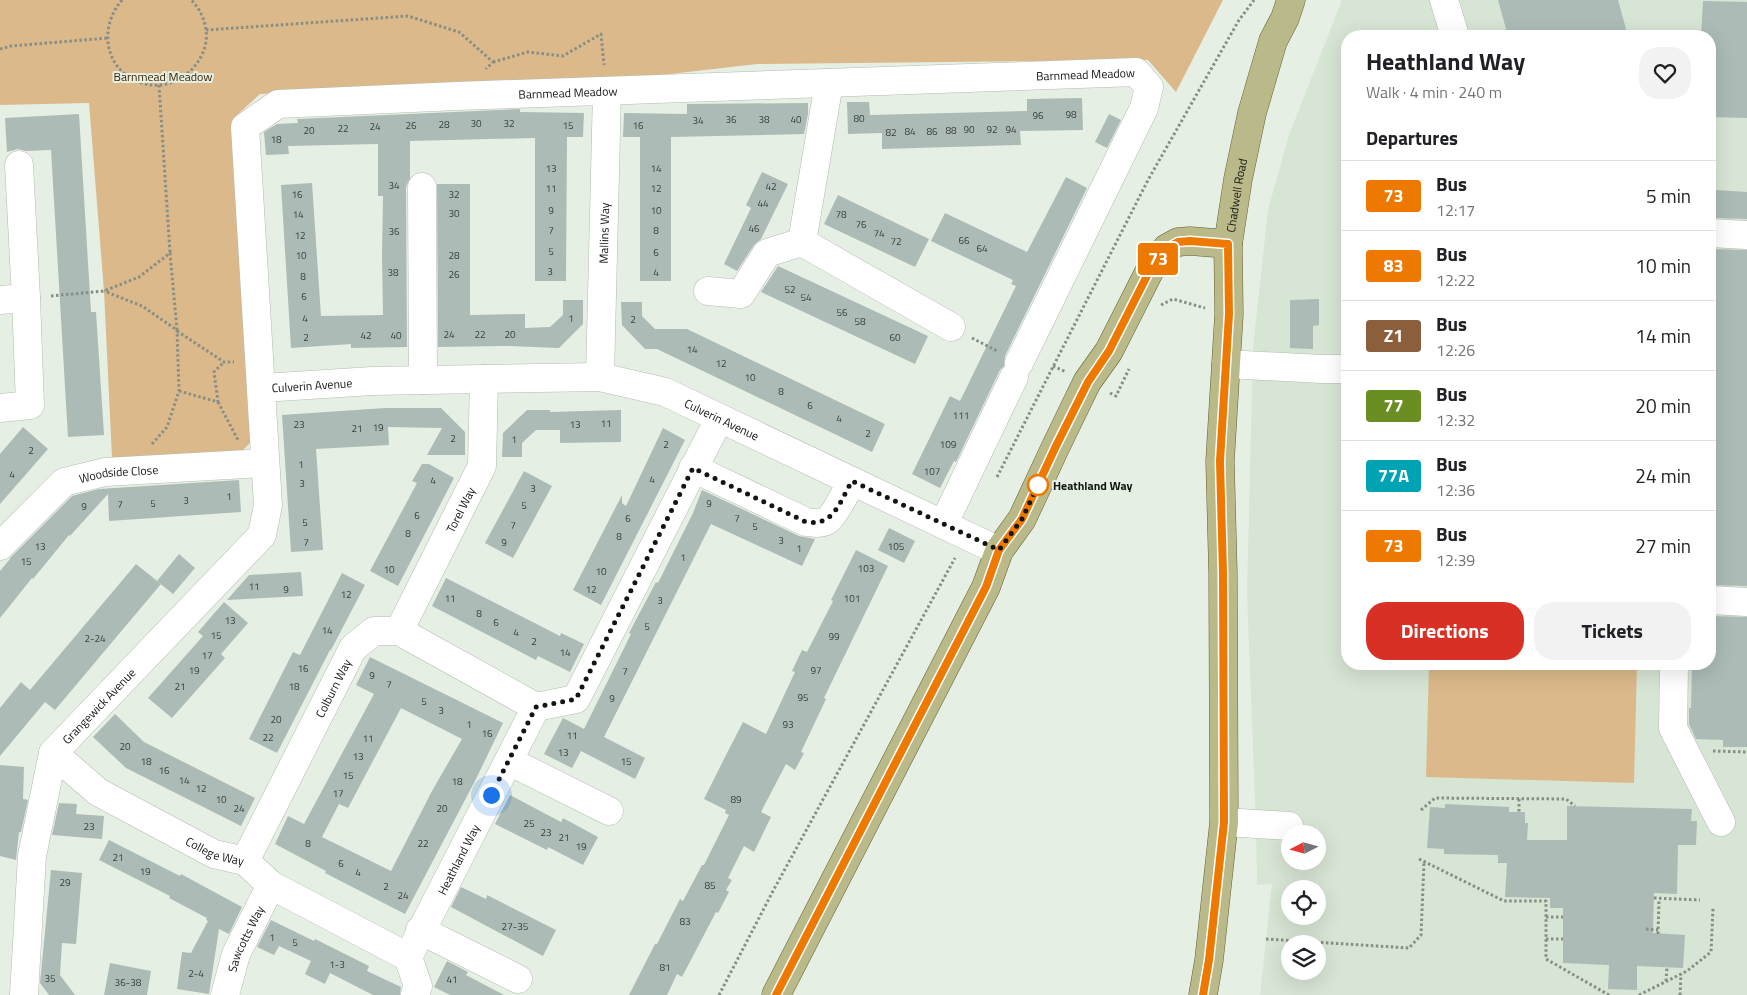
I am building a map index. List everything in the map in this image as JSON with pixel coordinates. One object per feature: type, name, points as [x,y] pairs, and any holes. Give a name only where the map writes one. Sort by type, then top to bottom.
[{"type":"main road","name":"Chadwell Road","points":[[1203,995],[1209,960],[1224,822],[1223,573],[1220,461],[1229,314],[1228,244],[1238,179],[1252,113],[1273,41],[1285,18],[1291,0]]},
{"type":"main road","points":[[776,995],[986,587],[999,550],[1022,519],[1088,382],[1109,351],[1152,266],[1167,248],[1178,242],[1228,244]]},
{"type":"street","points":[[1444,0],[1453,30]]},
{"type":"street","name":"Barnmead Meadow","points":[[278,104],[1136,72],[1149,87],[1144,108],[1016,370],[944,523]]},
{"type":"street","points":[[802,242],[829,83]]},
{"type":"street","name":"Mallins Way","points":[[600,377],[607,91]]},
{"type":"street","name":"Grangewick Avenue","points":[[24,995],[32,856],[53,753],[262,535],[268,505],[245,127],[278,104]]},
{"type":"street","points":[[0,408],[30,406],[13,299],[19,165]]},
{"type":"street","points":[[422,187],[423,380]]},
{"type":"street","points":[[1716,233],[1747,235]]},
{"type":"street","points":[[708,291],[741,294],[767,253],[802,242],[951,327]]},
{"type":"street","points":[[1226,364],[1322,370],[1341,369]]},
{"type":"street","name":"Culverin Avenue","points":[[260,375],[372,382],[600,377],[665,392],[944,523],[965,536],[999,550]]},
{"type":"street","name":"Torel Way","points":[[399,631],[482,466],[484,379]]},
{"type":"street","points":[[536,707],[576,699],[719,419]]},
{"type":"street","name":"Woodside Close","points":[[0,546],[64,482],[105,472],[265,463]]},
{"type":"street","points":[[693,468],[806,522],[812,523],[827,520],[852,481]]},
{"type":"street","points":[[1716,600],[1747,602]]},
{"type":"street","name":"Colburn Way","points":[[245,861],[353,648],[374,631],[399,631],[536,707]]},
{"type":"street","points":[[1674,670],[1673,728],[1720,822]]},
{"type":"street","name":"Heathland Way","points":[[408,957],[420,930],[536,707]]},
{"type":"street","name":"College Way","points":[[53,753],[98,792],[214,854],[245,861],[271,886],[408,957]]},
{"type":"street","points":[[509,761],[608,811]]},
{"type":"street","points":[[1224,822],[1281,826]]},
{"type":"street","name":"Sawcotts Way","points":[[225,995],[236,954],[271,886]]},
{"type":"street","points":[[420,930],[518,979]]},
{"type":"street","points":[[408,957],[418,986],[415,995]]},
{"type":"path","points":[[122,0],[110,19],[108,38],[112,57],[119,68],[129,77],[142,83],[159,85],[168,84],[191,72],[199,62],[204,50],[206,30],[201,12],[191,0]]},
{"type":"path","points":[[995,480],[1148,180],[1239,20],[1254,0]]},
{"type":"path","points":[[206,30],[408,16],[459,32],[493,62]]},
{"type":"path","points":[[457,96],[493,62],[528,52],[563,56],[601,34],[607,91]]},
{"type":"path","points":[[0,49],[11,46],[108,38]]},
{"type":"path","points":[[146,449],[152,445],[167,427],[179,392],[177,330],[159,85]]},
{"type":"path","points":[[13,299],[104,291],[138,277],[170,253]]},
{"type":"path","points":[[104,291],[142,306],[224,362],[260,375]]},
{"type":"path","points":[[1161,306],[1173,299],[1204,307],[1210,313]]},
{"type":"path","points":[[179,392],[218,402],[214,372],[224,362]]},
{"type":"path","points":[[1103,390],[1116,396],[1132,363]]},
{"type":"path","points":[[1053,366],[1070,373]]},
{"type":"path","points":[[719,995],[958,554]]},
{"type":"path","points":[[1421,810],[1435,798],[1566,799],[1575,806]]},
{"type":"path","points":[[1519,799],[1519,812]]},
{"type":"path","points":[[1419,859],[1504,901],[1546,901],[1546,960],[1609,995]]},
{"type":"path","points":[[1266,940],[1409,948],[1421,935],[1424,861]]},
{"type":"path","points":[[1654,898],[1700,900]]},
{"type":"path","points":[[1646,929],[1658,932],[1659,899]]},
{"type":"path","points":[[1639,995],[1681,974],[1711,952],[1713,908]]},
{"type":"path","points":[[1546,917],[1563,917]]},
{"type":"path","points":[[1653,922],[1659,922]]},
{"type":"path","points":[[1546,939],[1563,939]]},
{"type":"path","points":[[1666,967],[1666,981]]},
{"type":"path","points":[[1680,995],[1681,974]]},
{"type":"shaded area","points":[[1342,0],[1747,0],[1747,995],[1260,995],[1272,884],[1257,885],[1247,595],[1253,348],[1268,210],[1289,135]]},
{"type":"green space","points":[[0,0],[1223,0],[1176,92],[1148,60],[757,64],[627,79],[260,94],[237,115],[252,441],[238,455],[112,458],[104,291],[89,103],[0,105]]},
{"type":"green space","points":[[1429,670],[1637,670],[1634,783],[1426,777]]},
{"type":"building","points":[[1498,0],[1618,0],[1626,30],[1506,30]]},
{"type":"building","points":[[1703,1],[1747,2],[1747,118],[1716,117],[1716,30],[1701,30]]},
{"type":"building","points":[[1082,98],[1083,130],[1020,131],[1021,145],[882,149],[882,133],[848,134],[847,102],[869,102],[870,115],[1027,111],[1027,99]]},
{"type":"building","points":[[808,103],[804,134],[671,137],[671,281],[640,281],[640,137],[623,137],[624,113],[687,114],[687,104]]},
{"type":"building","points":[[520,109],[520,112],[584,113],[583,137],[567,137],[566,281],[535,281],[535,138],[410,141],[410,178],[406,187],[407,347],[351,348],[351,344],[291,348],[281,185],[312,183],[321,316],[383,315],[383,196],[378,196],[378,144],[288,146],[289,154],[266,155],[264,132],[277,124],[298,123],[297,119]]},
{"type":"building","points":[[79,114],[91,312],[96,312],[104,435],[68,437],[51,150],[26,151],[18,149],[7,152],[5,118]]},
{"type":"building","points":[[1109,114],[1121,120],[1107,148],[1095,142]]},
{"type":"building","points":[[762,172],[788,184],[761,239],[754,245],[737,271],[724,264],[751,208],[746,205]]},
{"type":"building","points":[[1066,177],[1087,188],[1005,356],[1004,366],[1000,370],[956,462],[954,461],[940,488],[912,474],[950,396],[960,401],[1016,286],[1011,284],[1013,280],[931,241],[945,213],[1027,252]]},
{"type":"building","points":[[437,184],[470,184],[470,315],[525,314],[525,328],[550,327],[563,315],[563,300],[583,300],[583,324],[559,348],[505,346],[438,347]]},
{"type":"building","points":[[1716,190],[1747,192],[1747,219],[1716,218]]},
{"type":"building","points":[[838,195],[929,239],[915,267],[824,224]]},
{"type":"building","points":[[1716,249],[1747,250],[1747,586],[1716,585]]},
{"type":"building","points":[[778,266],[928,336],[915,364],[761,292]]},
{"type":"building","points":[[1319,299],[1319,325],[1313,326],[1313,349],[1290,348],[1290,300]]},
{"type":"building","points":[[621,302],[642,302],[642,316],[655,329],[687,329],[885,424],[872,452],[657,349],[645,349],[622,325]]},
{"type":"building","points":[[385,408],[441,408],[465,432],[465,455],[427,455],[442,428],[388,427],[389,445],[316,449],[323,550],[291,552],[282,415]]},
{"type":"building","points":[[527,410],[550,410],[550,412],[621,410],[621,442],[560,443],[560,430],[536,430],[522,443],[522,457],[502,457],[503,433]]},
{"type":"building","points":[[23,427],[48,449],[0,504],[0,454]]},
{"type":"building","points":[[663,428],[685,440],[601,605],[573,590],[622,495],[622,503],[626,506]]},
{"type":"building","points":[[422,464],[429,464],[454,478],[398,586],[370,571],[417,483],[412,481]]},
{"type":"building","points":[[524,471],[552,486],[513,558],[485,543]]},
{"type":"building","points":[[239,480],[241,512],[109,521],[108,494],[69,535],[0,618],[0,571],[9,559],[72,496],[99,489]]},
{"type":"building","points":[[702,490],[799,536],[815,539],[802,566],[711,524],[604,737],[645,758],[635,779],[581,751],[572,768],[544,754],[563,718],[584,729],[631,634],[629,633],[656,582],[658,583],[693,513]]},
{"type":"building","points":[[889,528],[915,541],[904,563],[878,550]]},
{"type":"building","points":[[856,550],[888,566],[824,698],[826,699],[801,752],[804,753],[795,770],[786,764],[761,812],[771,817],[754,852],[744,846],[728,878],[732,880],[726,890],[729,892],[718,913],[716,912],[682,977],[677,974],[667,995],[629,995],[680,899],[683,901],[702,865],[704,865],[729,815],[725,813],[726,810],[704,799],[724,759],[743,722],[766,734],[795,672],[792,671],[802,650],[807,652]]},
{"type":"building","points":[[179,554],[195,568],[173,594],[157,581]]},
{"type":"building","points":[[136,564],[161,584],[55,710],[45,702],[0,756],[0,708],[21,682],[30,690]]},
{"type":"building","points":[[301,572],[303,596],[227,600],[249,575]]},
{"type":"building","points":[[342,573],[365,585],[277,753],[249,739],[293,652],[300,655]]},
{"type":"building","points":[[446,578],[560,636],[561,633],[584,644],[570,672],[538,656],[536,660],[432,606]]},
{"type":"building","points":[[224,602],[248,623],[221,654],[225,658],[172,718],[148,698],[203,636],[198,632]]},
{"type":"building","points":[[1716,616],[1747,617],[1747,747],[1723,747],[1723,740],[1696,739],[1689,724],[1689,708],[1691,708],[1692,670],[1716,670]]},
{"type":"building","points":[[370,657],[503,723],[476,779],[405,914],[325,873],[326,871],[275,844],[288,816],[304,824],[374,694],[356,685]],"holes":[[[401,708],[462,739],[432,791],[391,871],[322,837],[339,804],[348,808]]]},
{"type":"building","points":[[115,714],[144,742],[255,798],[241,826],[126,768],[93,737]]},
{"type":"building","points":[[0,765],[24,767],[23,799],[28,800],[21,832],[19,832],[16,860],[0,856]]},
{"type":"building","points":[[510,795],[561,822],[563,818],[598,837],[583,865],[548,847],[547,850],[495,824]]},
{"type":"building","points":[[59,803],[77,804],[76,814],[104,816],[102,839],[52,835]]},
{"type":"building","points":[[1445,804],[1509,807],[1509,812],[1525,812],[1525,823],[1528,823],[1527,840],[1567,840],[1567,806],[1692,809],[1691,821],[1697,821],[1696,845],[1678,845],[1677,894],[1654,893],[1653,933],[1685,935],[1683,968],[1637,966],[1637,990],[1608,989],[1609,965],[1563,963],[1563,908],[1550,908],[1550,898],[1505,897],[1507,863],[1498,863],[1498,855],[1444,854],[1444,849],[1427,848],[1430,807],[1445,808]]},
{"type":"building","points":[[109,840],[180,876],[181,874],[242,907],[229,934],[219,929],[209,994],[177,989],[182,952],[191,953],[208,921],[206,920],[207,918],[169,898],[170,896],[99,860]]},
{"type":"building","points":[[51,870],[82,873],[76,944],[62,943],[60,975],[75,995],[49,995],[40,983]]},
{"type":"building","points":[[461,887],[486,899],[487,895],[556,930],[543,956],[451,907]]},
{"type":"building","points":[[271,920],[369,966],[367,971],[401,987],[400,995],[373,995],[330,973],[325,984],[305,974],[311,961],[279,946],[274,955],[257,947]]},
{"type":"building","points":[[447,961],[468,972],[466,975],[504,995],[450,995],[434,987]]},
{"type":"building","points":[[110,963],[151,971],[147,995],[104,995]]},
{"type":"bus line","name":"73","points":[[776,995],[986,587],[999,550],[1022,519],[1088,382],[1109,351],[1152,266],[1167,248],[1178,242],[1190,241],[1228,244],[1229,314],[1220,461],[1223,573],[1224,822],[1209,960],[1203,995]]},
{"type":"place","name":"Heathland Way","points":[[1038,485]]},
{"type":"route","points":[[491,795],[536,707],[576,699],[693,468],[806,522],[812,523],[823,522],[832,515],[852,481],[944,523],[965,536],[999,550],[1022,519],[1038,485]]}]
